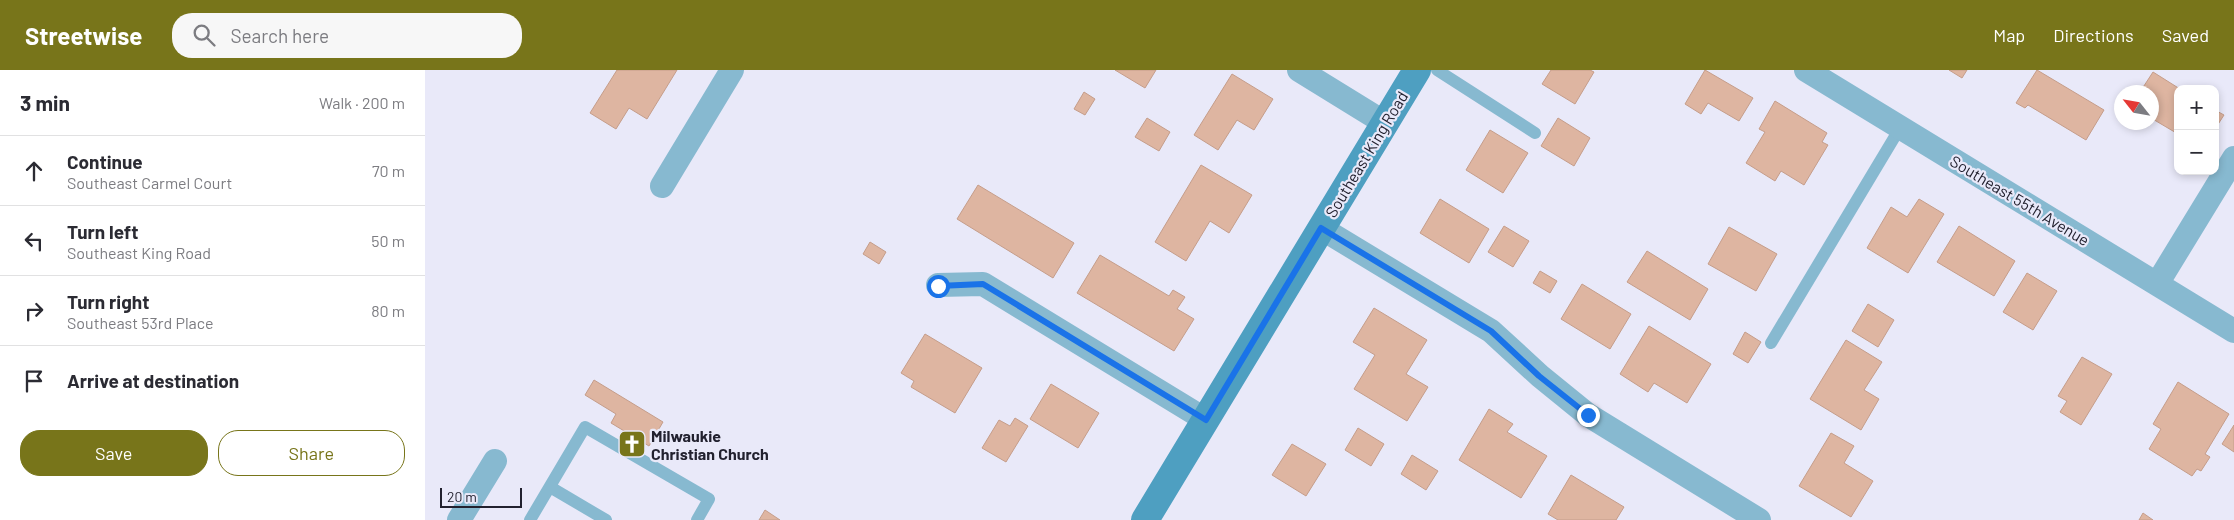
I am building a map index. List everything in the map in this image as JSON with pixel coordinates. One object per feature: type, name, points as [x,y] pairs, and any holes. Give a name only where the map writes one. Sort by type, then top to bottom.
[{"type":"main road","name":"Southeast King Road","points":[[1145,520],[1417,70]]},
{"type":"street","points":[[662,186],[732,70]]},
{"type":"street","points":[[1299,70],[1385,123]]},
{"type":"street","name":"Southeast 55th Avenue","points":[[1806,70],[2234,331]]},
{"type":"street","points":[[2157,284],[2234,158]]},
{"type":"street","points":[[1321,228],[1491,331],[1539,376],[1588,415],[1759,520]]},
{"type":"street","points":[[938,286],[983,284],[1206,420]]},
{"type":"street","points":[[459,520],[495,461]]},
{"type":"lane","points":[[1437,70],[1535,133]]},
{"type":"lane","points":[[1771,343],[1900,128]]},
{"type":"lane","points":[[530,520],[585,427],[709,499],[697,520]]},
{"type":"lane","points":[[550,487],[605,520]]},
{"type":"building","points":[[617,70],[677,70],[647,119],[629,108],[616,129],[590,113]]},
{"type":"building","points":[[1115,70],[1156,70],[1145,88]]},
{"type":"building","points":[[1551,70],[1590,70],[1594,72],[1575,104],[1542,84]]},
{"type":"building","points":[[1705,70],[1753,98],[1739,121],[1708,103],[1701,114],[1685,104]]},
{"type":"building","points":[[1949,70],[1967,70],[1962,78]]},
{"type":"building","points":[[2037,70],[2104,110],[2086,140],[2028,105],[2025,108],[2016,103]]},
{"type":"building","points":[[2153,72],[2174,85],[2174,132],[2159,123],[2159,85],[2145,85]]},
{"type":"building","points":[[1232,74],[1273,99],[1254,130],[1237,120],[1218,150],[1194,135]]},
{"type":"building","points":[[1084,92],[1095,99],[1085,115],[1074,109]]},
{"type":"building","points":[[1775,101],[1827,133],[1822,142],[1828,145],[1804,185],[1781,171],[1775,181],[1746,163],[1765,132],[1759,129]]},
{"type":"building","points":[[2219,112],[2224,115],[2219,123]]},
{"type":"building","points":[[1147,118],[1170,132],[1159,151],[1135,137]]},
{"type":"building","points":[[1558,118],[1590,138],[1574,166],[1541,146]]},
{"type":"building","points":[[1490,130],[1528,153],[1503,193],[1466,170]]},
{"type":"building","points":[[1201,165],[1252,195],[1229,233],[1210,221],[1186,261],[1155,242]]},
{"type":"building","points":[[978,185],[1074,243],[1053,278],[957,219]]},
{"type":"building","points":[[1440,199],[1489,229],[1469,263],[1420,233]]},
{"type":"building","points":[[1919,199],[1944,214],[1908,273],[1867,248],[1891,207],[1907,217]]},
{"type":"building","points":[[1504,226],[1529,241],[1513,267],[1488,252]]},
{"type":"building","points":[[1959,226],[2015,261],[1994,296],[1937,262]]},
{"type":"building","points":[[1729,227],[1777,254],[1756,291],[1708,264]]},
{"type":"building","points":[[870,242],[886,252],[879,264],[863,254]]},
{"type":"building","points":[[1647,251],[1708,289],[1690,320],[1627,282]]},
{"type":"building","points":[[1100,255],[1169,296],[1173,290],[1185,297],[1177,309],[1194,319],[1174,351],[1077,293]]},
{"type":"building","points":[[1540,271],[1557,281],[1550,293],[1533,283]]},
{"type":"building","points":[[2027,273],[2057,291],[2033,330],[2003,312]]},
{"type":"building","points":[[1582,284],[1631,314],[1610,349],[1561,319]]},
{"type":"building","points":[[1868,304],[1894,320],[1878,347],[1852,331]]},
{"type":"building","points":[[1374,308],[1427,340],[1406,374],[1428,387],[1407,421],[1354,389],[1375,355],[1353,342]]},
{"type":"building","points":[[1649,326],[1711,364],[1687,403],[1654,383],[1648,392],[1620,374]]},
{"type":"building","points":[[1745,332],[1761,342],[1748,363],[1733,354]]},
{"type":"building","points":[[925,334],[982,368],[955,413],[911,387],[914,381],[901,373]]},
{"type":"building","points":[[1846,340],[1882,362],[1864,390],[1879,399],[1861,430],[1810,399]]},
{"type":"building","points":[[2082,357],[2112,374],[2081,425],[2060,412],[2067,401],[2058,396]]},
{"type":"building","points":[[594,380],[663,422],[649,446],[611,423],[616,414],[585,395]]},
{"type":"building","points":[[2178,382],[2229,414],[2205,454],[2210,457],[2201,471],[2197,469],[2192,476],[2149,449],[2161,429],[2153,424]]},
{"type":"building","points":[[1051,384],[1099,413],[1078,448],[1030,419]]},
{"type":"building","points":[[1489,409],[1513,424],[1507,432],[1547,456],[1521,498],[1459,460]]},
{"type":"building","points":[[1015,418],[1028,426],[1006,462],[982,448],[999,420],[1010,426]]},
{"type":"building","points":[[2234,425],[2234,452],[2222,444]]},
{"type":"building","points":[[1358,428],[1384,444],[1371,466],[1345,450]]},
{"type":"building","points":[[1831,433],[1854,446],[1844,463],[1873,481],[1851,517],[1799,486]]},
{"type":"building","points":[[1292,444],[1326,464],[1306,496],[1272,475]]},
{"type":"building","points":[[1412,455],[1438,471],[1426,490],[1401,474]]},
{"type":"building","points":[[1571,475],[1624,507],[1616,520],[1558,520],[1548,514]]},
{"type":"building","points":[[765,510],[780,520],[759,520]]},
{"type":"building","points":[[2143,513],[2153,520],[2139,520]]},
{"type":"place","name":"Milwaukie Christian Church","points":[[632,444]]},
{"type":"route","points":[[938,286],[983,284],[1206,420],[1321,228],[1491,331],[1539,376],[1588,415]]}]
